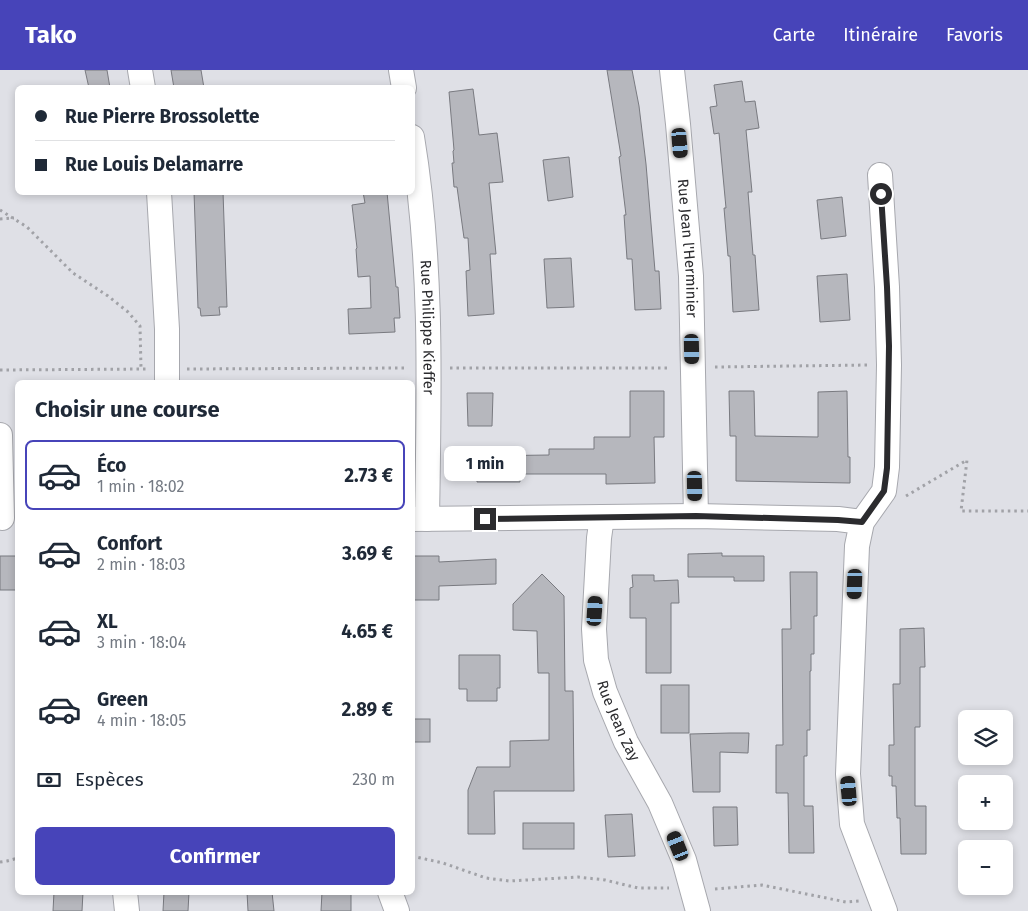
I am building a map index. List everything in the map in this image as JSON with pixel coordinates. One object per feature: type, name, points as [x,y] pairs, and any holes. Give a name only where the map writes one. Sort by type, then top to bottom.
[{"type":"street","points":[[140,70],[142,85]]},
{"type":"street","points":[[401,70],[404,85]]},
{"type":"street","name":"Rue Jean l'Herminier","points":[[672,70],[691,276],[696,516]]},
{"type":"street","name":"Rue Philippe Kieffer","points":[[415,159],[421,202],[429,368],[420,519]]},
{"type":"street","points":[[880,175],[888,297],[887,468],[884,491],[862,522],[857,546],[848,774],[852,824],[882,902]]},
{"type":"street","points":[[159,195],[167,329],[167,380]]},
{"type":"street","points":[[0,435],[6,518]]},
{"type":"street","points":[[420,519],[696,516],[862,522]]},
{"type":"street","name":"Rue Jean Zay","points":[[602,518],[599,538],[594,629],[596,660],[605,692],[626,742],[660,803],[684,860],[698,911]]},
{"type":"street","points":[[125,895],[127,911]]},
{"type":"street","points":[[391,895],[397,911]]},
{"type":"path","points":[[0,210],[26,227],[72,273],[108,296],[128,312],[140,326],[141,369]]},
{"type":"path","points":[[0,219],[14,218]]},
{"type":"path","points":[[903,498],[967,460],[961,511],[1028,511]]},
{"type":"path","points":[[415,857],[442,863],[486,878],[509,880],[578,877],[605,880],[638,888],[691,887],[712,890],[762,885],[846,902],[882,902]]},
{"type":"path","points":[[0,862],[15,859]]},
{"type":"building","points":[[85,70],[107,70],[110,85],[88,85]]},
{"type":"building","points":[[171,70],[201,70],[204,85],[174,85]]},
{"type":"building","points":[[607,70],[632,70],[639,106],[655,271],[659,271],[661,309],[635,310],[632,259],[627,259],[624,215],[626,215],[619,157],[621,156]]},
{"type":"building","points":[[742,81],[745,102],[755,101],[759,128],[746,130],[752,192],[748,192],[759,310],[733,312],[719,133],[714,134],[710,107],[717,106],[714,85]]},
{"type":"building","points":[[473,89],[479,135],[497,133],[503,182],[489,183],[496,254],[490,254],[494,314],[468,316],[466,271],[470,270],[468,238],[464,238],[457,187],[454,187],[452,163],[454,163],[454,150],[449,92]]},
{"type":"building","points":[[569,157],[573,197],[548,201],[543,160]]},
{"type":"building","points":[[194,195],[223,195],[227,307],[219,307],[220,315],[201,316],[200,308],[198,308]]},
{"type":"building","points":[[364,195],[387,195],[400,318],[394,318],[395,332],[349,334],[348,309],[371,308],[370,276],[358,277],[352,205],[365,203]]},
{"type":"building","points":[[842,197],[846,236],[821,239],[817,200]]},
{"type":"building","points":[[571,258],[574,307],[547,308],[544,259]]},
{"type":"building","points":[[847,274],[850,320],[820,322],[817,276]]},
{"type":"building","points":[[630,391],[664,391],[664,437],[654,437],[655,483],[606,484],[606,474],[520,474],[520,482],[477,482],[477,456],[549,455],[549,449],[594,449],[594,437],[630,437]]},
{"type":"building","points":[[729,391],[754,391],[755,436],[818,437],[818,392],[847,391],[850,483],[736,481],[736,436],[730,436]]},
{"type":"building","points":[[467,393],[493,393],[492,426],[468,426]]},
{"type":"building","points":[[722,553],[722,556],[764,556],[764,581],[734,581],[734,577],[688,577],[688,554]]},
{"type":"building","points":[[0,556],[15,556],[15,590],[0,590]]},
{"type":"building","points":[[415,556],[439,556],[439,562],[496,559],[496,584],[439,586],[439,600],[415,600]]},
{"type":"building","points":[[790,572],[817,572],[817,616],[814,616],[814,654],[811,654],[810,671],[810,730],[807,730],[807,756],[804,756],[804,806],[813,806],[814,853],[789,853],[788,793],[776,793],[776,745],[783,745],[782,629],[791,629]]},
{"type":"building","points":[[542,574],[564,596],[565,691],[573,691],[574,791],[494,791],[495,834],[468,834],[468,790],[477,767],[510,767],[510,741],[549,740],[549,673],[538,673],[537,631],[513,630],[513,604]]},
{"type":"building","points":[[632,575],[654,575],[654,581],[678,580],[679,603],[671,603],[671,673],[646,673],[646,618],[630,618],[630,588],[633,587]]},
{"type":"building","points":[[924,628],[925,667],[920,667],[920,727],[915,727],[915,806],[926,806],[926,854],[901,854],[900,818],[897,818],[896,786],[892,786],[892,776],[889,776],[889,745],[894,745],[893,684],[900,684],[900,629]]},
{"type":"building","points":[[459,655],[500,655],[500,688],[497,688],[497,701],[467,701],[467,689],[459,689]]},
{"type":"building","points":[[661,685],[689,685],[689,733],[661,733]]},
{"type":"building","points":[[415,719],[430,719],[430,742],[415,742]]},
{"type":"building","points":[[749,733],[748,753],[720,752],[720,792],[693,792],[690,734]]},
{"type":"building","points":[[713,807],[737,807],[738,845],[714,846]]},
{"type":"building","points":[[632,814],[635,856],[608,857],[605,815]]},
{"type":"building","points":[[523,823],[574,823],[574,849],[523,849]]},
{"type":"building","points":[[54,895],[83,895],[82,911],[53,911]]},
{"type":"building","points":[[164,895],[189,895],[188,911],[163,911]]},
{"type":"building","points":[[247,895],[272,895],[274,911],[248,911]]},
{"type":"building","points":[[322,895],[351,895],[351,911],[321,911]]},
{"type":"route","points":[[485,519],[696,516],[862,522],[884,491],[887,468],[889,346],[881,194]]}]
